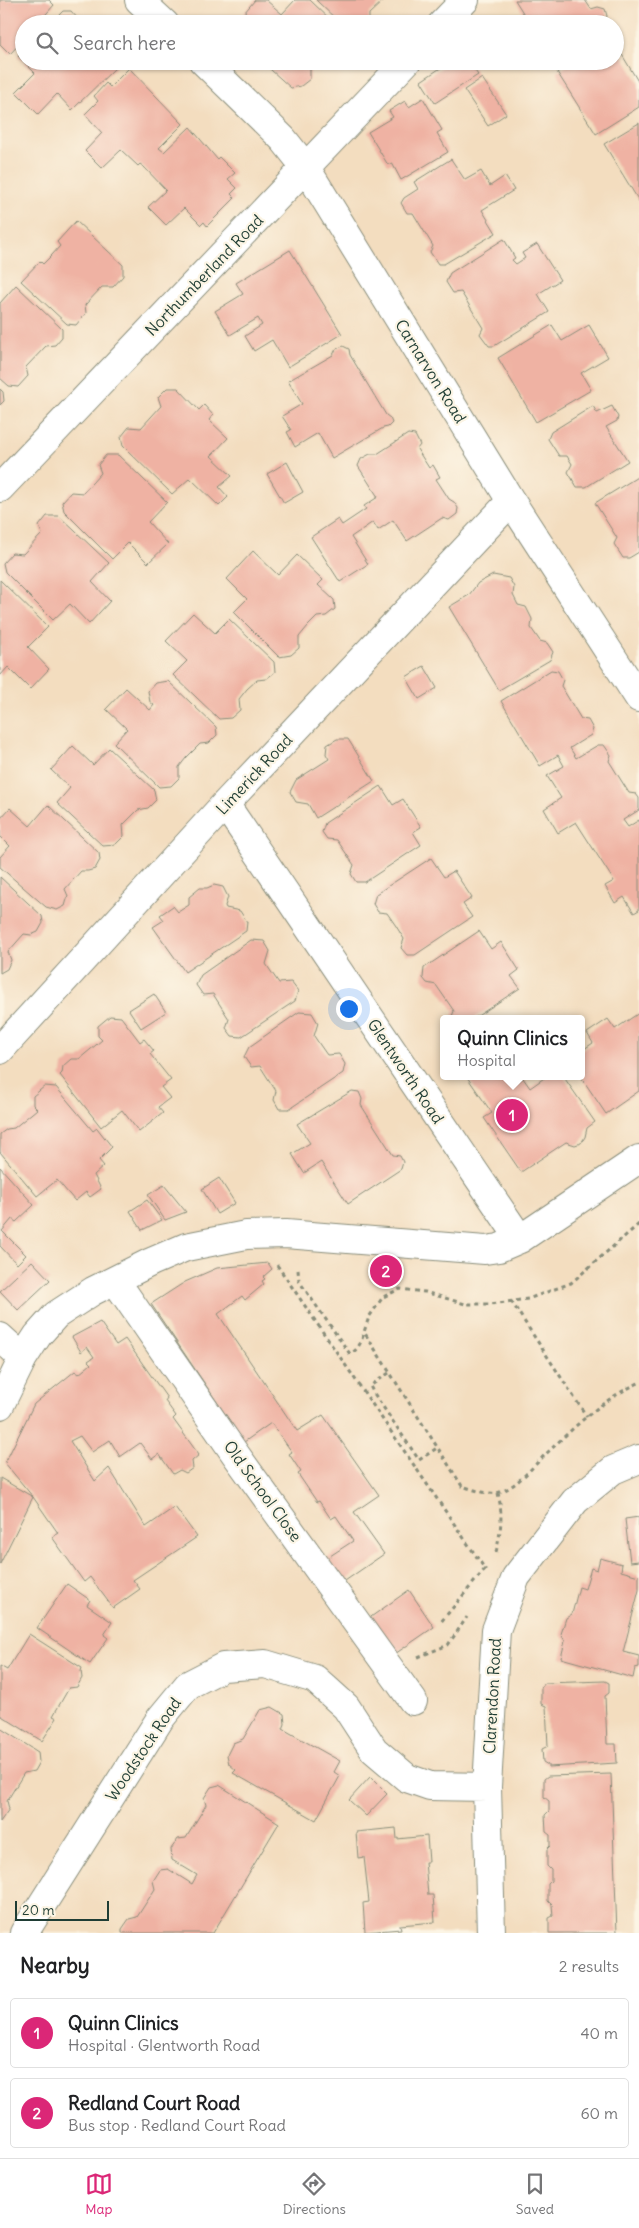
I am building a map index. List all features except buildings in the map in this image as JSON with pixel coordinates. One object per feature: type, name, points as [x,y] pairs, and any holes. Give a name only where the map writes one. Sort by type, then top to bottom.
[{"type":"street","points":[[139,0],[155,15]]},
{"type":"street","points":[[450,15],[464,0]]},
{"type":"street","name":"Carnarvon Road","points":[[212,70],[283,139],[306,168],[511,501],[639,698]]},
{"type":"street","name":"Northumberland Road","points":[[0,488],[399,70]]},
{"type":"street","name":"Limerick Road","points":[[0,1050],[225,804],[511,501]]},
{"type":"street","name":"Glentworth Road","points":[[225,804],[520,1239]]},
{"type":"street","points":[[0,1405],[23,1358],[38,1335],[56,1315],[93,1291],[186,1247],[246,1235],[286,1234],[485,1250],[499,1248],[520,1239],[639,1159]]},
{"type":"street","name":"Old School Close","points":[[115,1280],[236,1454],[414,1701]]},
{"type":"street","points":[[0,1337],[23,1358]]},
{"type":"street","name":"Clarendon Road","points":[[491,1933],[487,1787],[496,1630],[516,1577],[575,1500],[614,1470],[639,1459]]},
{"type":"street","name":"Woodstock Road","points":[[24,1933],[160,1718],[188,1685],[223,1667],[265,1664],[315,1679],[346,1707],[374,1750],[407,1778],[430,1786],[487,1787]]},
{"type":"path","points":[[298,1270],[299,1281],[350,1354],[355,1351],[360,1343],[369,1317],[383,1297],[400,1289],[425,1292],[465,1304],[491,1304],[528,1299],[571,1283],[639,1224]]},
{"type":"path","points":[[276,1265],[485,1569],[440,1623]]},
{"type":"path","points":[[511,1301],[587,1417]]},
{"type":"path","points":[[364,1332],[462,1486],[479,1491],[498,1493],[513,1485],[587,1417],[630,1387],[639,1383]]},
{"type":"path","points":[[389,1373],[370,1386],[419,1460],[437,1448]]},
{"type":"path","points":[[386,1426],[393,1421]]},
{"type":"path","points":[[496,1556],[501,1531],[502,1508],[498,1493]]},
{"type":"path","points":[[390,1669],[448,1645],[468,1615]]},
{"type":"place","name":"Quinn Clinics","points":[[512,1115]]},
{"type":"place","name":"Redland Court Road","points":[[386,1271]]}]
